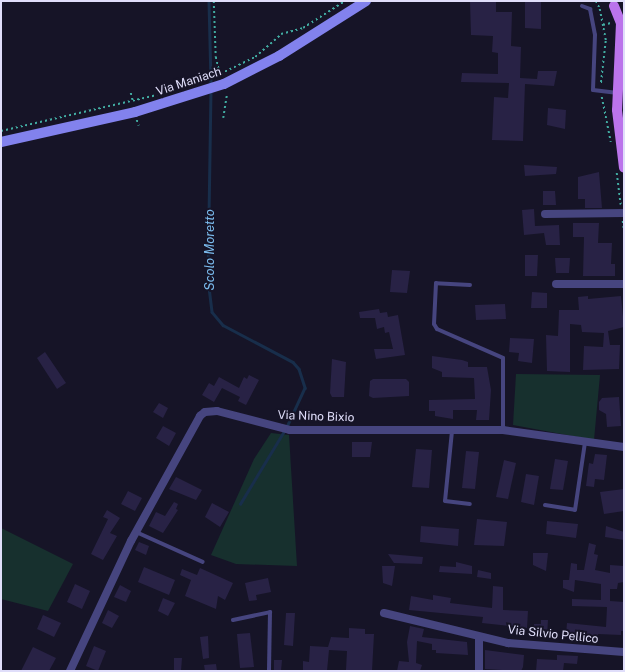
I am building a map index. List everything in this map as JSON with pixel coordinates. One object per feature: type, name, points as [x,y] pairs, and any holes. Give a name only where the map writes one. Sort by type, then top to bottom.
[{"type":"main road","name":"Via Maniach","points":[[1,142],[135,112],[199,93],[280,56],[366,1]]},
{"type":"main road","points":[[611,4],[624,11]]},
{"type":"main road","points":[[611,4],[621,23],[621,59],[617,93],[618,126],[624,168]]},
{"type":"main road","points":[[621,59],[624,48]]},
{"type":"street","points":[[545,214],[624,214]]},
{"type":"street","points":[[556,284],[624,284]]},
{"type":"street","name":"Via Nino Bixio","points":[[70,671],[136,531],[202,413],[217,411],[274,428],[290,430],[503,430],[624,447]]},
{"type":"street","name":"Via Silvio Pellico","points":[[384,613],[479,637],[531,647],[624,652]]},
{"type":"street","points":[[479,637],[479,671]]},
{"type":"lane","points":[[582,6],[590,9],[595,34],[593,90],[617,93]]},
{"type":"lane","points":[[470,285],[436,282],[434,324],[437,329],[503,358],[503,430]]},
{"type":"lane","points":[[452,431],[445,501],[470,504]]},
{"type":"lane","points":[[545,505],[575,510],[585,442]]},
{"type":"lane","points":[[136,531],[203,562]]},
{"type":"lane","points":[[233,620],[270,612],[269,671]]},
{"type":"path","points":[[214,1],[219,72]]},
{"type":"path","points":[[223,118],[228,99],[221,84],[281,34],[303,28],[345,1]]},
{"type":"path","points":[[604,25],[616,22]]},
{"type":"path","points":[[131,93],[132,98]]},
{"type":"path","points":[[1,131],[162,94]]},
{"type":"path","points":[[137,118],[139,126]]},
{"type":"green space","points":[[516,374],[600,375],[594,440],[513,425]]},
{"type":"green space","points":[[271,433],[289,435],[297,566],[236,564],[211,555],[254,459]]},
{"type":"green space","points":[[1,528],[73,564],[48,611],[1,599]]},
{"type":"building","points":[[470,1],[496,1],[496,12],[512,12],[511,46],[521,47],[520,78],[537,79],[538,71],[557,71],[554,86],[525,84],[523,141],[492,140],[494,97],[508,98],[509,83],[461,82],[462,73],[498,74],[498,53],[492,52],[493,36],[471,35]]},
{"type":"building","points":[[525,1],[541,1],[541,29],[525,28]]},
{"type":"building","points":[[548,108],[566,110],[565,129],[547,125]]},
{"type":"building","points":[[524,165],[557,167],[556,174],[525,176]]},
{"type":"building","points":[[599,172],[602,208],[585,208],[585,199],[578,199],[578,177]]},
{"type":"building","points":[[543,191],[555,191],[556,205],[543,205]]},
{"type":"building","points":[[534,209],[535,226],[559,225],[560,245],[546,245],[544,233],[524,235],[522,210]]},
{"type":"building","points":[[573,223],[599,223],[598,243],[612,243],[611,264],[615,264],[615,276],[583,276],[584,237],[573,237]]},
{"type":"building","points":[[525,255],[538,255],[537,276],[525,276]]},
{"type":"building","points":[[555,258],[570,258],[569,273],[556,273]]},
{"type":"building","points":[[392,270],[410,271],[407,293],[390,292]]},
{"type":"building","points":[[532,292],[547,293],[547,308],[531,308]]},
{"type":"building","points":[[588,296],[588,299],[621,296],[624,327],[608,331],[610,345],[620,345],[619,369],[583,370],[584,346],[603,347],[604,333],[582,332],[581,325],[570,324],[570,372],[547,371],[546,335],[558,336],[559,310],[579,310],[578,297]]},
{"type":"building","points":[[505,304],[506,319],[476,320],[475,305]]},
{"type":"building","points":[[379,309],[380,313],[387,312],[388,317],[398,315],[405,355],[376,359],[374,349],[393,349],[389,332],[385,333],[384,327],[377,329],[375,318],[360,318],[359,312]]},
{"type":"building","points":[[510,338],[534,339],[532,363],[518,361],[519,353],[509,352]]},
{"type":"building","points":[[45,352],[66,383],[57,389],[37,358]]},
{"type":"building","points":[[432,356],[462,360],[468,362],[468,367],[487,367],[491,390],[489,420],[476,420],[477,410],[453,410],[453,419],[435,416],[435,411],[429,411],[429,400],[475,399],[474,378],[442,377],[442,372],[432,368]]},
{"type":"building","points":[[332,359],[346,362],[344,397],[332,397],[330,393]]},
{"type":"building","points":[[249,375],[259,380],[246,405],[238,401],[240,397],[222,388],[214,402],[202,395],[209,383],[214,386],[219,377],[239,388],[244,377],[247,379]]},
{"type":"building","points":[[373,379],[406,379],[409,382],[409,396],[373,398],[369,396],[370,381]]},
{"type":"building","points":[[619,397],[621,426],[607,427],[606,414],[599,410],[599,402],[602,398]]},
{"type":"building","points":[[159,403],[168,408],[163,418],[153,412]]},
{"type":"building","points":[[163,426],[176,433],[169,446],[156,438]]},
{"type":"building","points":[[352,442],[372,442],[370,457],[352,457]]},
{"type":"building","points":[[416,449],[432,450],[429,488],[412,487]]},
{"type":"building","points":[[466,451],[479,452],[475,489],[462,488]]},
{"type":"building","points":[[595,454],[607,455],[604,480],[595,479],[594,487],[586,486],[589,463],[593,464]]},
{"type":"building","points":[[555,459],[568,461],[563,490],[550,489]]},
{"type":"building","points":[[504,460],[516,463],[508,499],[496,497]]},
{"type":"building","points":[[526,474],[539,476],[534,505],[521,502]]},
{"type":"building","points":[[176,477],[202,490],[196,500],[169,489]]},
{"type":"building","points":[[624,489],[624,511],[604,514],[600,492]]},
{"type":"building","points":[[128,491],[142,498],[135,511],[121,504]]},
{"type":"building","points":[[174,502],[178,504],[176,509],[178,510],[163,533],[149,526],[156,512],[165,516]]},
{"type":"building","points":[[212,503],[229,512],[220,527],[205,517]]},
{"type":"building","points":[[107,510],[120,518],[110,533],[117,536],[103,560],[91,554],[108,519],[103,517]]},
{"type":"building","points":[[477,519],[507,522],[504,546],[474,545]]},
{"type":"building","points":[[547,521],[578,524],[576,538],[546,534]]},
{"type":"building","points":[[421,526],[459,529],[458,546],[420,542]]},
{"type":"building","points":[[606,526],[624,532],[624,540],[605,537]]},
{"type":"building","points":[[139,542],[149,546],[146,555],[135,550]]},
{"type":"building","points":[[589,543],[596,545],[594,554],[598,555],[595,570],[610,573],[610,565],[624,566],[624,582],[618,583],[617,589],[610,589],[610,601],[624,602],[624,631],[621,631],[621,635],[598,634],[597,642],[566,634],[567,623],[606,627],[607,607],[572,606],[572,599],[601,600],[601,584],[575,580],[574,592],[563,588],[563,580],[569,580],[571,563],[577,564],[577,570],[584,570]]},
{"type":"building","points":[[533,553],[548,553],[546,571],[533,565]]},
{"type":"building","points":[[388,554],[423,557],[422,564],[394,563]]},
{"type":"building","points":[[456,562],[472,566],[472,574],[439,572],[440,566],[456,567]]},
{"type":"building","points":[[382,566],[395,566],[392,586],[383,583]]},
{"type":"building","points":[[144,567],[175,580],[169,595],[138,582]]},
{"type":"building","points":[[200,568],[233,583],[225,600],[218,596],[216,609],[185,596],[191,580],[180,575],[182,569],[197,575]]},
{"type":"building","points":[[478,570],[491,573],[491,579],[477,577]]},
{"type":"building","points":[[268,578],[271,592],[256,595],[257,600],[249,601],[245,583]]},
{"type":"building","points":[[75,584],[90,591],[82,609],[67,602]]},
{"type":"building","points":[[120,585],[131,591],[126,602],[114,597]]},
{"type":"building","points":[[493,586],[503,587],[503,610],[528,611],[527,628],[482,623],[483,617],[409,610],[411,596],[433,600],[433,595],[451,598],[450,603],[492,608]]},
{"type":"building","points":[[163,598],[175,603],[168,616],[158,611]]},
{"type":"building","points":[[108,610],[119,616],[112,628],[102,623]]},
{"type":"building","points":[[286,613],[295,613],[293,646],[284,645]]},
{"type":"building","points":[[43,615],[61,623],[54,637],[37,629]]},
{"type":"building","points":[[541,620],[548,620],[547,636],[533,635],[534,624],[541,624]]},
{"type":"building","points":[[410,626],[424,629],[422,637],[467,642],[468,655],[436,653],[436,650],[432,650],[432,644],[417,641],[416,663],[422,665],[420,671],[397,671],[399,661],[409,662],[407,642]]},
{"type":"building","points":[[349,628],[365,629],[365,634],[374,634],[372,671],[346,670],[347,651],[329,650],[327,671],[303,671],[303,661],[309,662],[310,646],[328,647],[331,637],[349,638]]},
{"type":"building","points":[[250,633],[254,667],[240,668],[237,634]]},
{"type":"building","points":[[208,636],[209,658],[203,659],[200,637]]},
{"type":"building","points":[[94,646],[106,651],[98,671],[86,666]]},
{"type":"building","points":[[33,647],[56,658],[49,671],[21,671]]},
{"type":"building","points":[[485,650],[524,655],[523,667],[521,671],[485,669]]},
{"type":"building","points":[[557,655],[578,656],[577,664],[564,663],[563,671],[536,671],[537,659],[557,660]]},
{"type":"building","points":[[174,658],[182,658],[181,671],[174,671]]},
{"type":"building","points":[[274,660],[282,660],[281,671],[274,671]]},
{"type":"building","points":[[216,664],[217,671],[205,671],[204,665]]},
{"type":"waterway","name":"Scolo Moretto","points":[[209,1],[211,85]]},
{"type":"waterway","name":"Scolo Moretto","points":[[211,90],[208,279],[212,312],[223,325],[293,362],[299,369],[305,388],[287,427]]},
{"type":"waterway","name":"Scolo Moretto","points":[[240,504],[284,431]]}]
